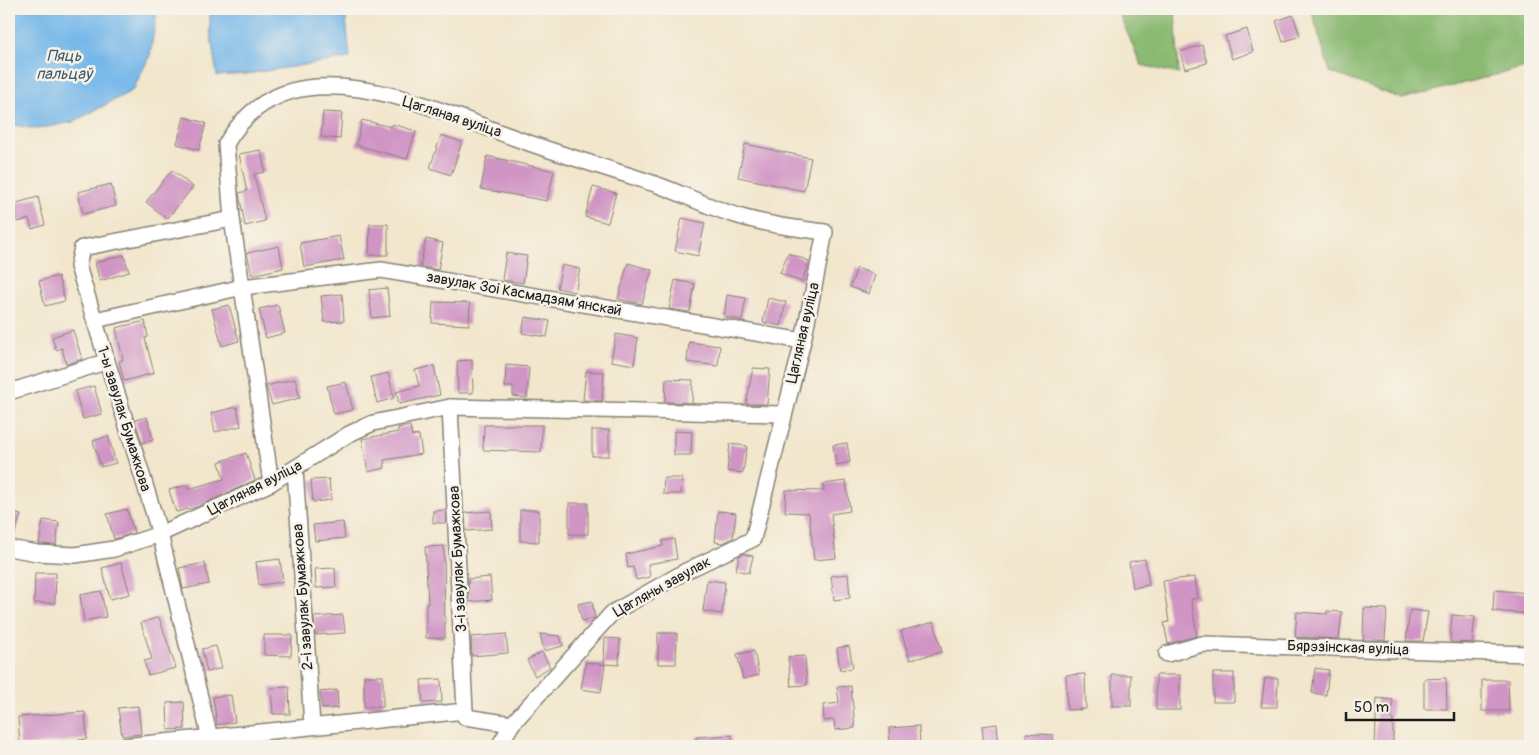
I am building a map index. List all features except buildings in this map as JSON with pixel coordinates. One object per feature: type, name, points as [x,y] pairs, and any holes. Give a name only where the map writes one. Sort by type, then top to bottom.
[{"type":"street","name":"Цагляная вуліца","points":[[9,548],[37,553],[75,555],[114,549],[160,534],[271,483],[349,434],[373,424],[450,407],[784,414],[803,341],[825,232],[766,223],[732,214],[657,185],[515,138],[446,112],[374,92],[352,88],[307,88],[279,94],[245,117],[226,144],[232,219],[243,287]]},
{"type":"street","name":"1-ы завулак Бумажкова","points":[[211,742],[160,534],[78,266],[82,248],[232,219]]},
{"type":"street","name":"завулак Зоі Касмадзямʼянскай","points":[[95,320],[243,287],[381,270],[803,341]]},
{"type":"street","points":[[243,287],[271,483]]},
{"type":"street","points":[[9,392],[106,362]]},
{"type":"street","name":"3-і завулак Бумажкова","points":[[450,407],[465,711]]},
{"type":"street","name":"Цагляны завулак","points":[[499,746],[512,724],[612,613],[686,571],[753,539],[784,414]]},
{"type":"street","name":"2-і завулак Бумажкова","points":[[295,469],[312,725]]},
{"type":"street","name":"Бярэзінская вуліца","points":[[1167,654],[1202,644],[1530,654]]},
{"type":"street","points":[[125,746],[211,742],[312,725],[465,711],[465,717],[512,724]]},
{"type":"green space","points":[[1117,9],[1175,9],[1179,74],[1141,65]]},
{"type":"green space","points":[[1311,9],[1530,9],[1530,66],[1402,99],[1330,72]]},
{"type":"water","name":"Пяць пальцаў","points":[[9,9],[156,9],[150,55],[133,90],[73,122],[37,129],[9,124]]},
{"type":"water","points":[[210,9],[345,9],[350,58],[246,74],[217,76],[210,30]]}]
